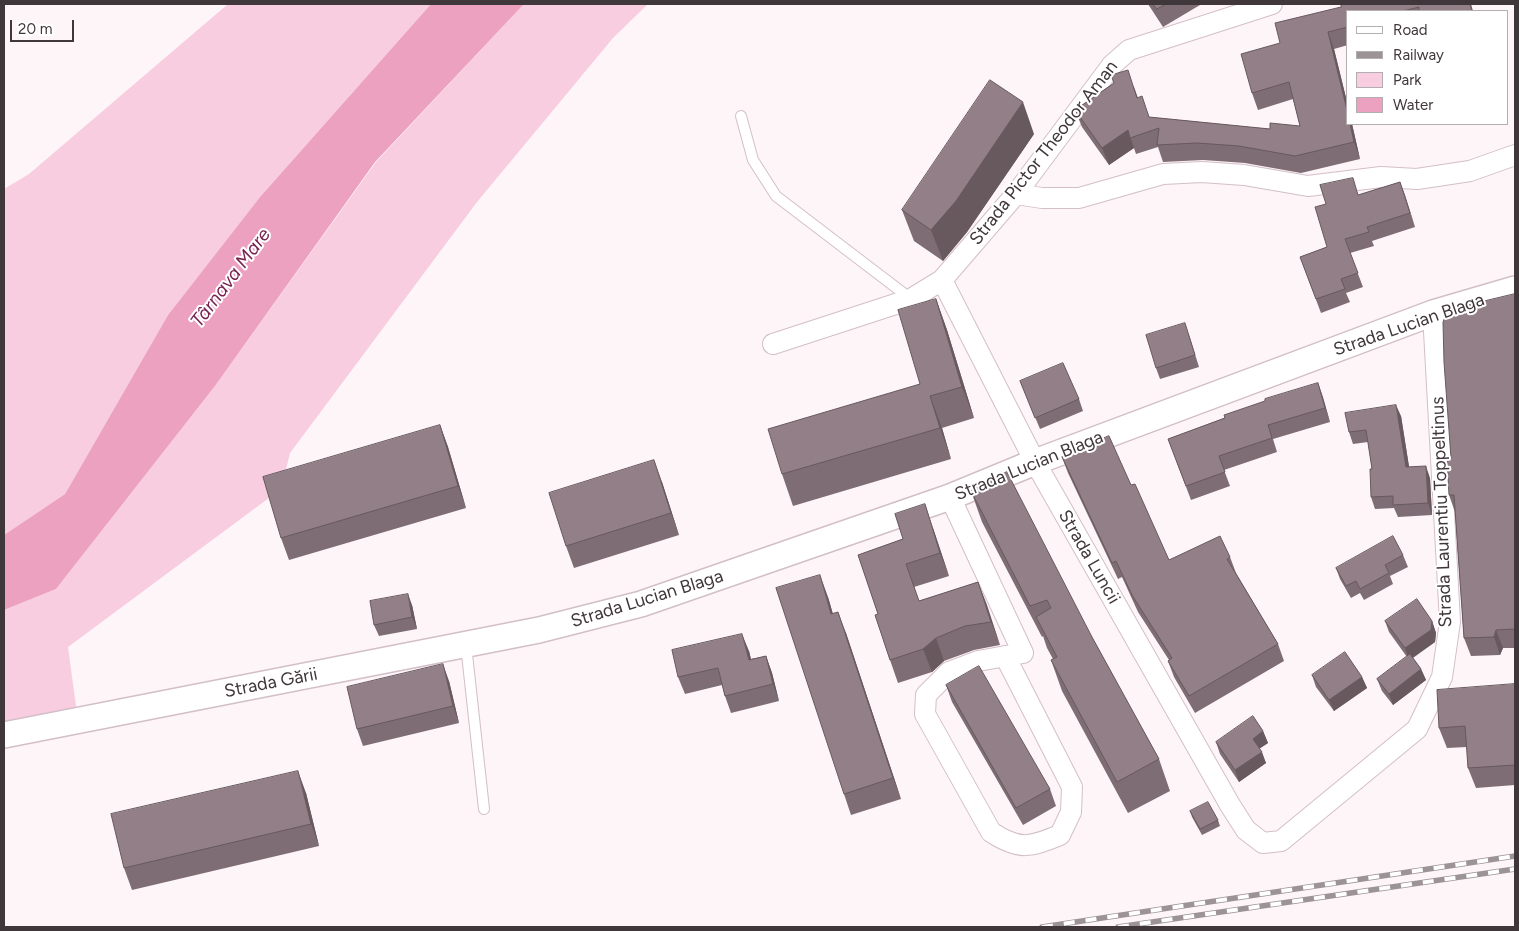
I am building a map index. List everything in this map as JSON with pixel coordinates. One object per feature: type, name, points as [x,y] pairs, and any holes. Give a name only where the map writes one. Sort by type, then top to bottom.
[{"type":"street","name":"Strada Pictor Theodor Aman","points":[[773,344],[911,299],[942,280],[1016,194],[1112,65],[1129,50],[1230,9],[1272,4]]},
{"type":"street","points":[[1016,194],[1042,198],[1079,198],[1163,174],[1202,172],[1244,175],[1308,186],[1381,177],[1417,179],[1470,171],[1515,155]]},
{"type":"street","name":"Strada Luncii","points":[[942,280],[1035,462],[1246,830]]},
{"type":"street","name":"Strada Lucian Blaga","points":[[539,630],[641,604],[950,497],[1035,462],[1433,313],[1515,289]]},
{"type":"street","name":"Strada Laurentiu Toppeltinus","points":[[1246,830],[1263,843],[1281,841],[1417,729],[1442,677],[1450,622],[1433,313]]},
{"type":"street","points":[[950,497],[1023,653],[1005,656],[978,661],[949,672],[926,695],[925,714],[992,832],[1008,843],[1033,846],[1060,835],[1071,812],[1072,788],[1005,656]]},
{"type":"street","name":"Strada Gării","points":[[4,735],[539,630]]},
{"type":"lane","points":[[741,116],[753,160],[776,196],[911,299]]},
{"type":"lane","points":[[466,644],[484,809]]},
{"type":"green space","points":[[228,4],[431,4],[260,197],[168,315],[65,494],[4,535],[4,189],[29,174]]},
{"type":"green space","points":[[524,4],[648,4],[613,38],[477,202],[290,453],[281,489],[68,647],[78,721],[4,735],[4,610],[56,589],[215,386],[376,162]]},
{"type":"water","name":"Târnava Mare","points":[[431,4],[524,4],[375,162],[215,386],[56,589],[4,610],[4,535],[65,494],[168,315],[260,197]]},
{"type":"building","points":[[1153,4],[1166,4],[1157,9]]},
{"type":"building","points":[[1341,4],[1470,4],[1472,10],[1419,10],[1419,7],[1407,10],[1346,10],[1346,28],[1328,32],[1346,106],[1346,125],[1350,125],[1354,142],[1295,156],[1239,146],[1197,143],[1157,145],[1159,128],[1130,138],[1128,130],[1102,148],[1075,110],[1114,83],[1111,75],[1128,70],[1137,98],[1142,96],[1149,117],[1270,129],[1270,123],[1300,126],[1289,82],[1252,93],[1241,54],[1280,43],[1275,23],[1341,7]]},
{"type":"building","points":[[990,80],[1023,102],[956,201],[931,230],[902,210]]},
{"type":"building","points":[[1353,178],[1358,195],[1400,182],[1410,213],[1367,227],[1369,232],[1345,239],[1358,273],[1341,279],[1345,289],[1316,299],[1300,257],[1327,247],[1315,207],[1326,204],[1320,185]]},
{"type":"building","points":[[1515,294],[1515,629],[1496,630],[1494,637],[1464,638],[1454,495],[1449,495],[1447,458],[1451,458],[1443,322],[1448,310]]},
{"type":"building","points":[[936,299],[962,387],[930,396],[940,428],[782,474],[768,429],[920,384],[898,310]]},
{"type":"building","points":[[1185,323],[1195,355],[1156,368],[1146,335]]},
{"type":"building","points":[[1063,363],[1079,399],[1035,418],[1020,381]]},
{"type":"building","points":[[1318,383],[1325,408],[1268,425],[1272,438],[1219,456],[1225,472],[1186,486],[1168,439],[1225,418],[1224,415],[1265,401],[1265,399]]},
{"type":"building","points":[[1396,405],[1406,467],[1426,466],[1428,503],[1393,505],[1393,496],[1371,497],[1370,469],[1372,469],[1366,430],[1349,432],[1345,413]]},
{"type":"building","points":[[440,425],[458,486],[281,538],[263,477]]},
{"type":"building","points":[[1109,436],[1131,485],[1135,484],[1169,560],[1220,536],[1230,557],[1227,559],[1278,644],[1189,696],[1168,661],[1172,658],[1132,595],[1116,561],[1112,563],[1062,457]]},
{"type":"building","points":[[654,460],[671,513],[566,546],[549,493]]},
{"type":"building","points":[[1007,472],[1092,637],[1159,759],[1117,782],[1051,660],[1057,657],[1036,617],[1051,608],[1047,600],[1030,606],[971,491]]},
{"type":"building","points":[[925,504],[940,553],[906,564],[919,601],[978,582],[991,622],[965,626],[936,638],[923,649],[890,660],[875,615],[878,614],[858,555],[903,539],[895,514]]},
{"type":"building","points":[[1393,536],[1403,555],[1385,565],[1389,573],[1360,589],[1356,581],[1346,586],[1336,568]]},
{"type":"building","points":[[820,575],[831,614],[838,612],[893,778],[844,794],[776,588]]},
{"type":"building","points":[[408,594],[412,617],[374,625],[370,601]]},
{"type":"building","points":[[1417,599],[1432,621],[1431,630],[1405,648],[1385,621]]},
{"type":"building","points":[[742,634],[749,660],[766,656],[773,684],[725,696],[718,668],[678,677],[672,650]]},
{"type":"building","points":[[1345,652],[1362,677],[1329,700],[1312,675]]},
{"type":"building","points":[[1410,654],[1421,669],[1389,694],[1377,679]]},
{"type":"building","points":[[443,664],[453,706],[357,729],[347,687]]},
{"type":"building","points":[[979,666],[1050,789],[1016,808],[946,685]]},
{"type":"building","points":[[1515,684],[1515,765],[1468,768],[1465,726],[1439,728],[1437,690]]},
{"type":"building","points":[[1253,716],[1263,731],[1253,739],[1262,752],[1235,770],[1216,742]]},
{"type":"building","points":[[298,771],[311,824],[124,868],[111,814]]},
{"type":"building","points":[[1208,802],[1218,820],[1200,829],[1190,811]]},
{"type":"railway","points":[[1042,927],[1515,856]]},
{"type":"railway","points":[[1118,927],[1515,869]]}]
